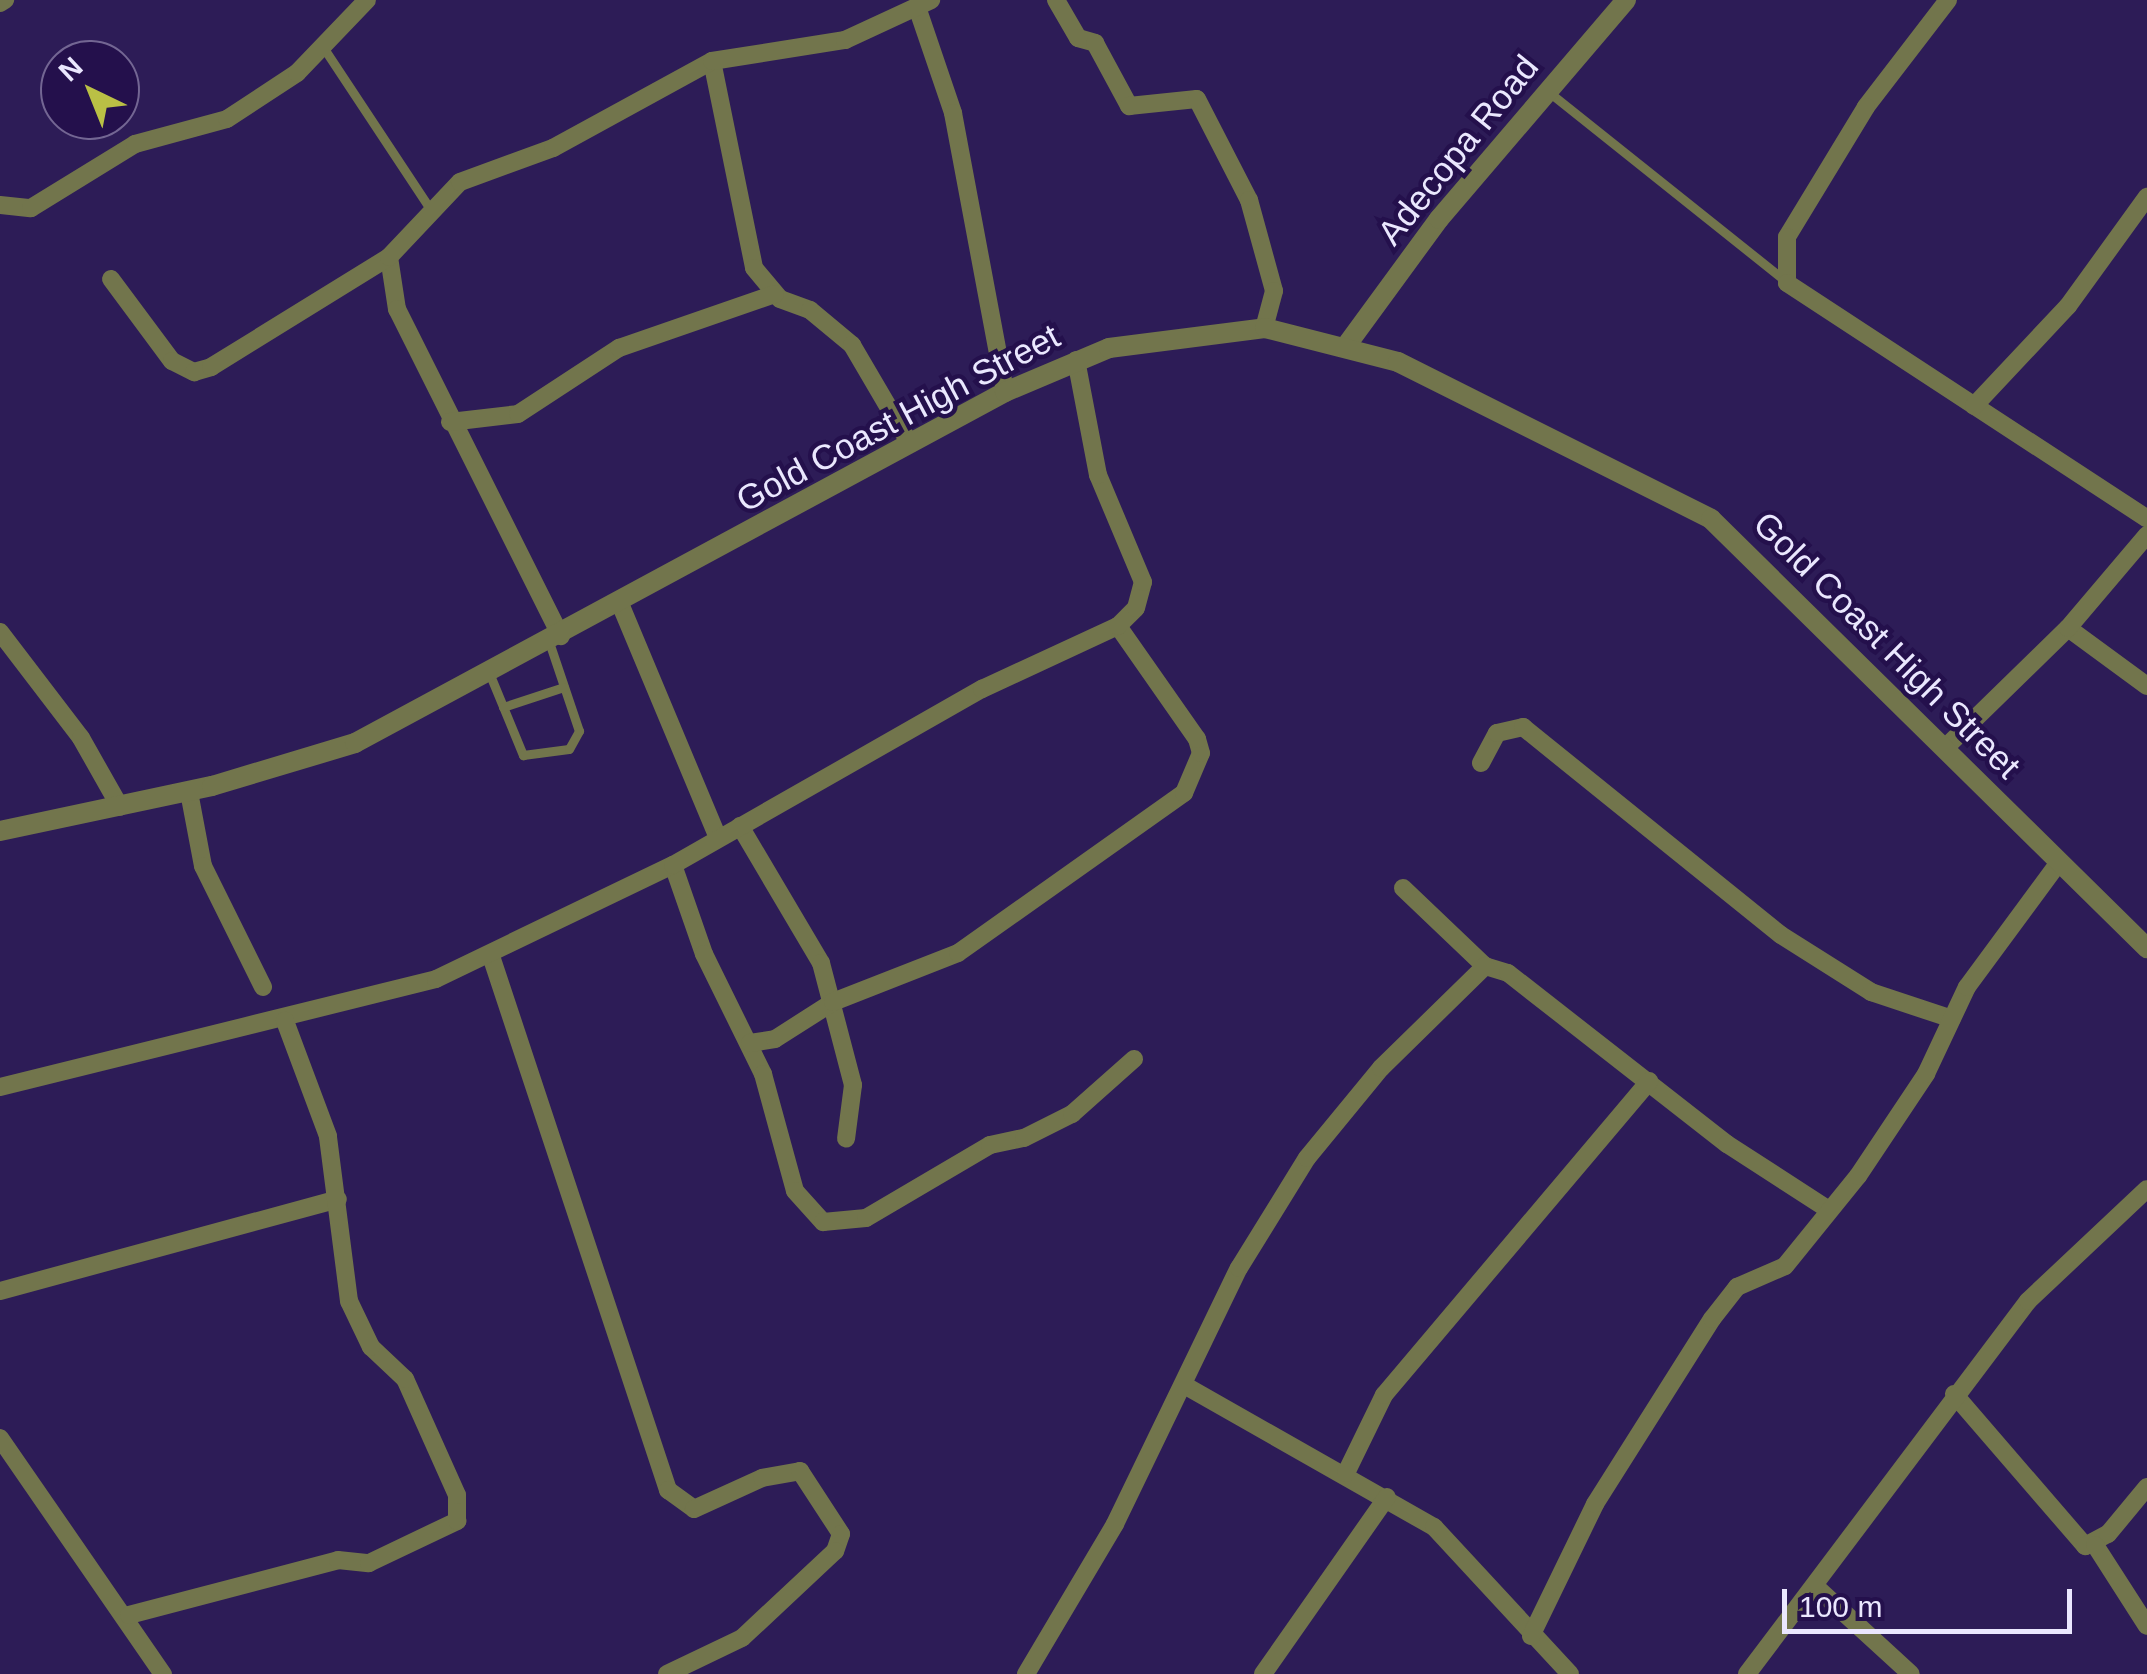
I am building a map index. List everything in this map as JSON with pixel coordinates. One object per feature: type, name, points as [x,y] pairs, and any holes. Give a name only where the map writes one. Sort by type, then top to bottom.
[{"type":"street","points":[[0,205],[31,208],[135,144],[227,119],[323,47],[341,18],[367,0]]},
{"type":"street","points":[[1056,0],[1078,38],[1095,43],[1129,106],[1197,98],[1249,200],[1274,291],[1264,328]]},
{"type":"street","name":"Adecopa Road","points":[[1346,346],[1439,219],[1626,0]]},
{"type":"street","points":[[1948,0],[1866,107],[1786,238],[1788,282],[2147,519]]},
{"type":"street","points":[[111,279],[172,361],[194,372],[388,257],[423,229],[430,210],[460,182],[553,148],[712,61],[845,40],[925,5],[952,112],[1005,392]]},
{"type":"street","points":[[712,61],[746,246],[775,294],[834,324],[875,377],[909,442]]},
{"type":"street","points":[[1974,406],[2068,306],[2147,197]]},
{"type":"street","points":[[388,257],[397,309],[554,639]]},
{"type":"street","points":[[450,422],[518,414],[619,348],[775,294]]},
{"type":"street","name":"Gold Coast High Street","points":[[0,831],[188,792],[354,743],[620,606],[1005,392],[1076,360],[1154,337],[1264,328],[1398,362],[1711,519],[2147,948]]},
{"type":"street","points":[[0,1087],[285,1021],[491,956],[673,865],[982,689],[1118,626],[1136,608],[1142,582],[1088,442],[1076,360]]},
{"type":"street","points":[[1946,747],[2068,628],[2147,535]]},
{"type":"street","points":[[620,606],[718,838]]},
{"type":"street","points":[[750,1043],[794,1030],[833,1002],[892,985],[974,943],[1184,793],[1201,753],[1197,739],[1118,626]]},
{"type":"street","points":[[2068,628],[2147,686]]},
{"type":"street","points":[[0,632],[82,738],[120,807]]},
{"type":"street","points":[[1480,763],[1497,733],[1523,727],[1781,935],[1871,992],[1952,1019]]},
{"type":"street","points":[[188,792],[203,866],[263,987]]},
{"type":"street","points":[[740,826],[812,946],[833,1002],[853,1085],[846,1139]]},
{"type":"street","points":[[1531,1636],[1595,1504],[1712,1319],[1737,1287],[1785,1266],[1829,1210],[1915,1090],[1990,950],[2058,862]]},
{"type":"street","points":[[673,865],[704,954],[750,1043],[796,1192],[815,1218],[836,1224],[882,1210],[990,1144],[1024,1138],[1072,1114],[1134,1059]]},
{"type":"street","points":[[1403,888],[1485,966],[1508,973],[1649,1081],[1829,1210]]},
{"type":"street","points":[[491,956],[668,1490],[694,1508],[762,1478],[800,1471],[841,1534],[835,1552],[742,1638],[667,1674]]},
{"type":"street","points":[[1026,1674],[1184,1385],[1239,1268],[1307,1158],[1381,1068],[1485,966]]},
{"type":"street","points":[[129,1615],[338,1560],[368,1563],[456,1521],[457,1495],[405,1379],[358,1326],[328,1136],[285,1021]]},
{"type":"street","points":[[1346,1474],[1384,1395],[1649,1081]]},
{"type":"street","points":[[1747,1674],[1817,1588],[1954,1394],[2028,1301],[2147,1189]]},
{"type":"street","points":[[0,1291],[338,1199]]},
{"type":"street","points":[[1184,1385],[1386,1497],[1454,1543],[1531,1636],[1570,1674]]},
{"type":"street","points":[[1954,1394],[2077,1542],[2096,1545],[2147,1626]]},
{"type":"street","points":[[0,1438],[129,1615],[163,1674]]},
{"type":"street","points":[[2096,1545],[2147,1487]]},
{"type":"street","points":[[1262,1674],[1386,1497]]},
{"type":"street","points":[[1817,1588],[1911,1674]]},
{"type":"lane","points":[[323,47],[430,210]]},
{"type":"lane","points":[[1548,91],[1788,282]]},
{"type":"lane","points":[[490,675],[524,756],[569,749],[579,731],[554,639]]},
{"type":"lane","points":[[503,707],[564,687]]}]
